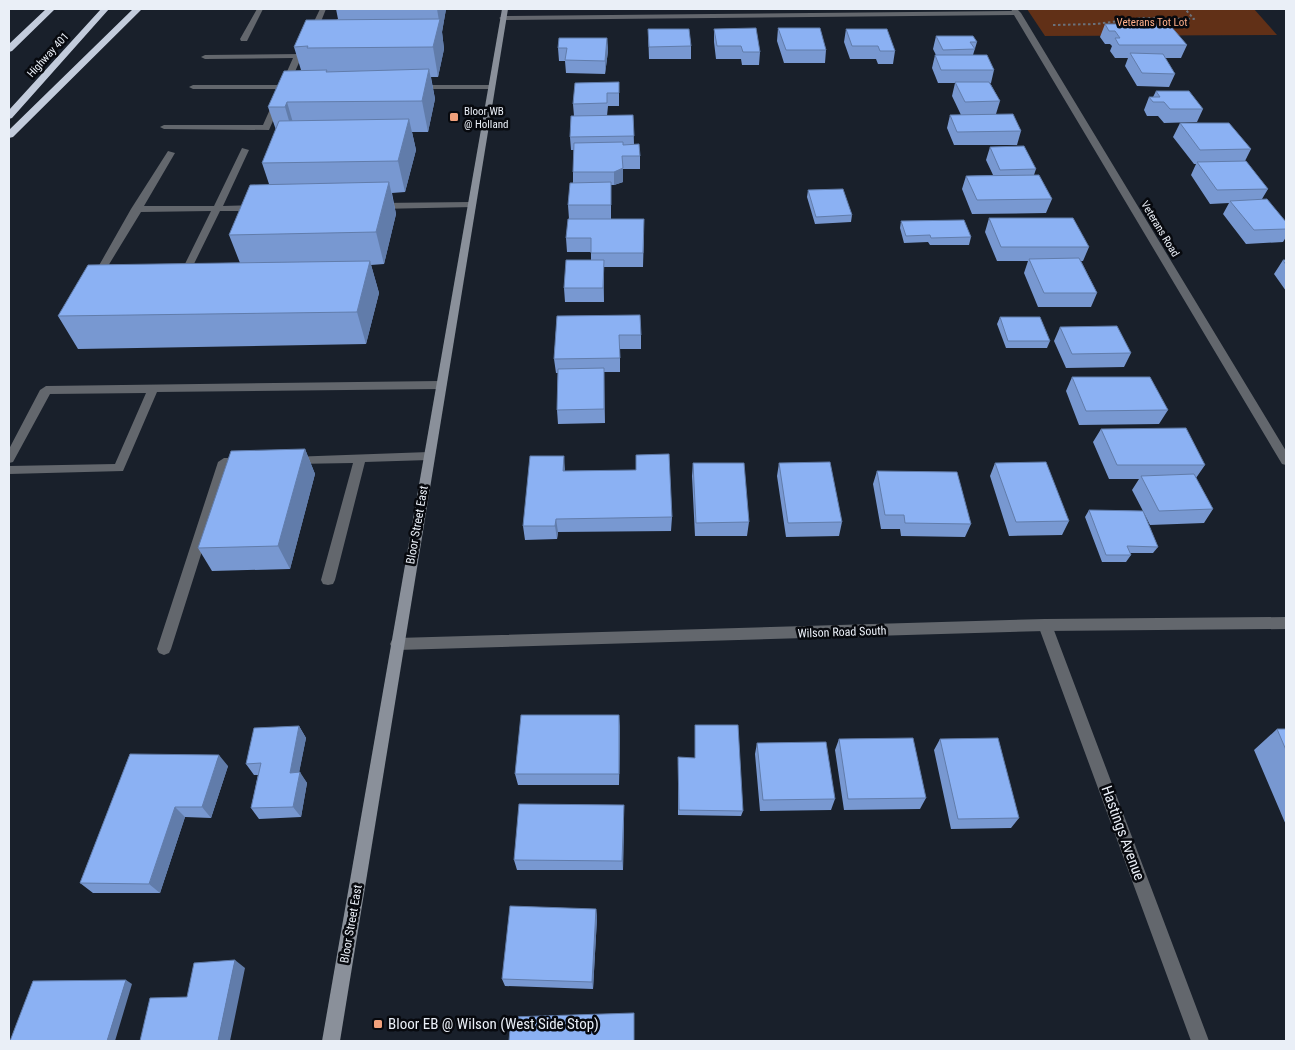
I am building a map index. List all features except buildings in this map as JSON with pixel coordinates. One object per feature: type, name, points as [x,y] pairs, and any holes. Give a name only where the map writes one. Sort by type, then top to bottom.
[{"type":"highway","points":[[9,49],[51,9]]},
{"type":"highway","name":"Highway 401","points":[[9,116],[105,9]]},
{"type":"highway","points":[[9,134],[138,9]]},
{"type":"main road","name":"Bloor Street East","points":[[331,1041],[504,13]]},
{"type":"street","points":[[244,39],[260,9]]},
{"type":"street","points":[[311,36],[323,9]]},
{"type":"street","points":[[504,13],[1016,11]]},
{"type":"street","name":"Veterans Road","points":[[1016,11],[1286,461]]},
{"type":"street","points":[[164,127],[266,128],[298,56],[206,57]]},
{"type":"street","points":[[194,87],[303,87]]},
{"type":"street","points":[[409,87],[491,87]]},
{"type":"street","points":[[186,270],[245,150]]},
{"type":"street","points":[[102,269],[171,153]]},
{"type":"street","points":[[364,207],[471,205]]},
{"type":"street","points":[[136,209],[266,208]]},
{"type":"street","points":[[9,459],[46,390],[440,385]]},
{"type":"street","points":[[9,470],[119,468],[153,389]]},
{"type":"street","points":[[283,460],[429,456]]},
{"type":"street","points":[[328,580],[360,458]]},
{"type":"street","points":[[164,649],[224,462],[253,461]]},
{"type":"street","name":"Wilson Road South","points":[[397,644],[1045,625],[1286,623]]},
{"type":"street","name":"Hastings Avenue","points":[[1045,625],[1200,1041]]},
{"type":"path","points":[[1047,25],[1111,22],[1142,18],[1194,19],[1185,9]]},
{"type":"path","points":[[1107,18],[1111,22]]},
{"type":"green space","name":"Veterans Tot Lot","points":[[1027,9],[1254,9],[1277,35],[1045,36]]},
{"type":"place","name":"Bloor WB @ Holland","points":[[454,117]]},
{"type":"place","name":"Bloor EB @ Wilson (West Side Stop)","points":[[378,1024]]}]
